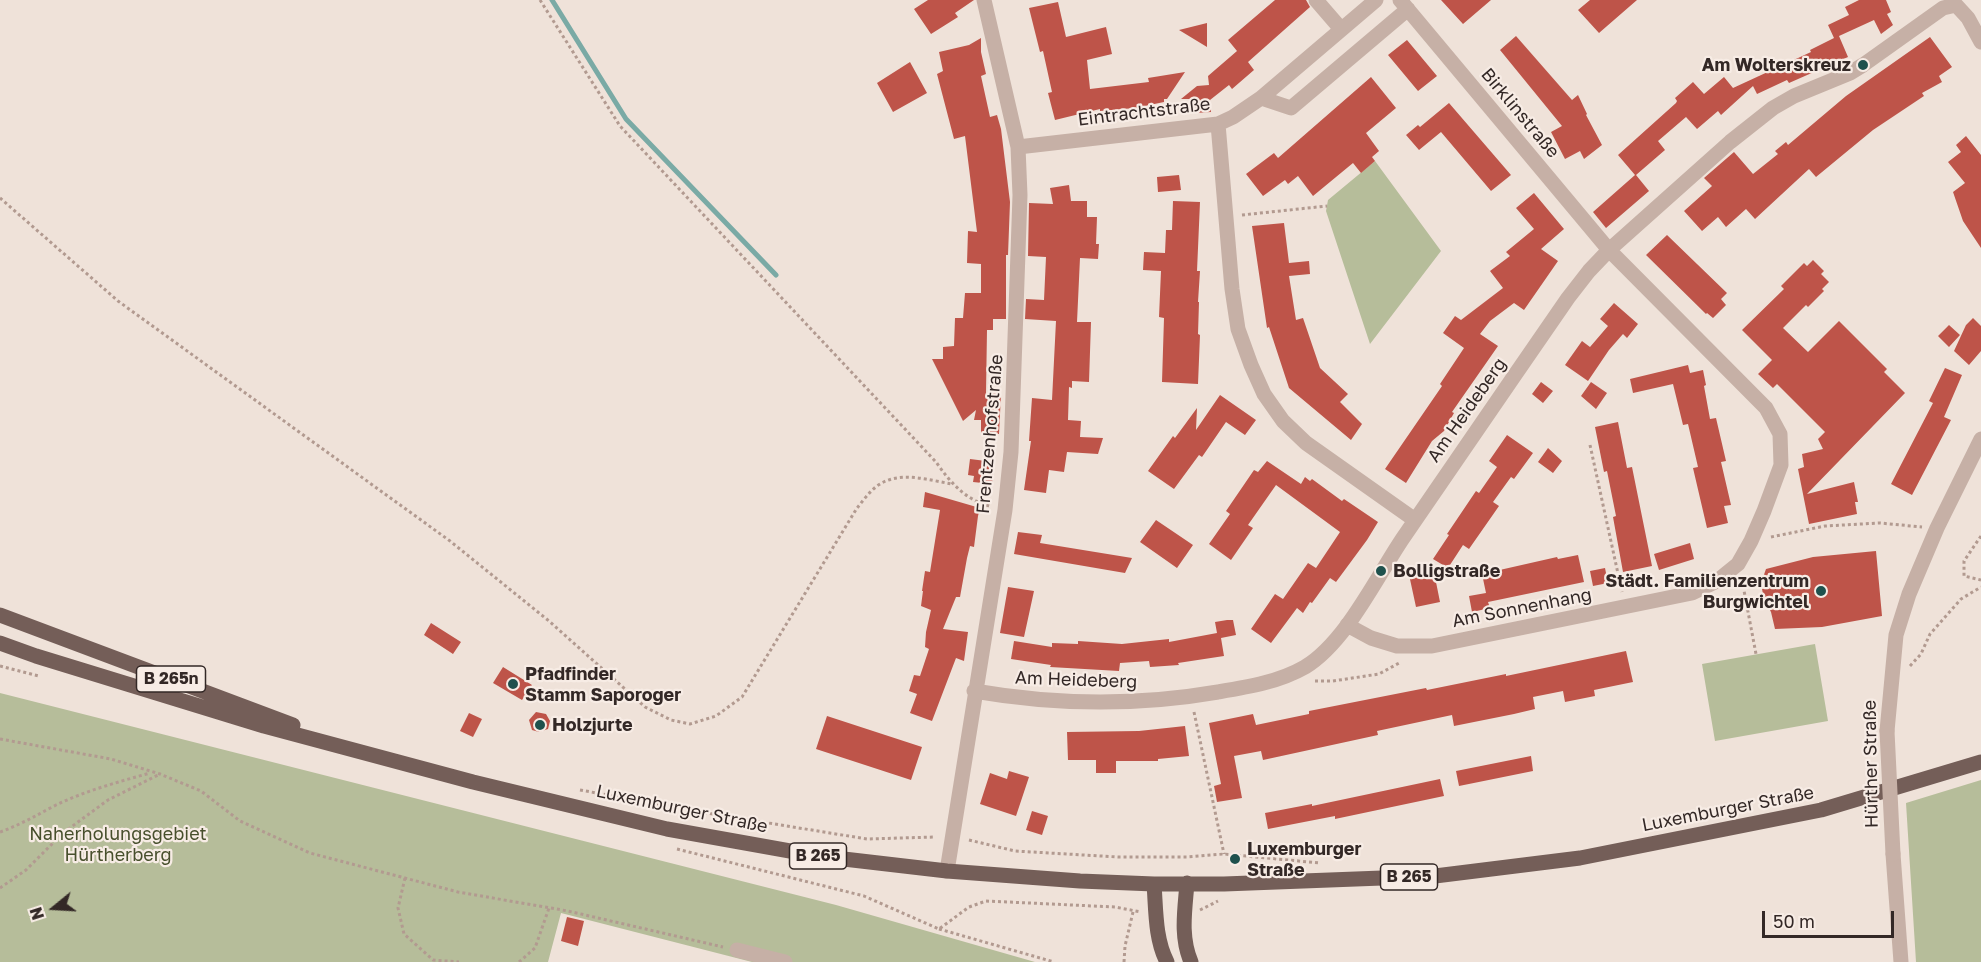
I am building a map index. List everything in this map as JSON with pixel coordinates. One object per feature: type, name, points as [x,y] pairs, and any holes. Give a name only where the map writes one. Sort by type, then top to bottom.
[{"type":"main road","name":"B 265n","points":[[0,615],[303,728],[340,745]]},
{"type":"main road","name":"B 265n","points":[[0,643],[264,726],[340,745]]},
{"type":"main road","name":"Luxemburger Straße","points":[[340,745],[473,782],[667,829],[818,856],[947,871],[1154,884],[1224,884],[1435,876],[1580,858],[1821,810],[1981,762]]},
{"type":"main road","points":[[1187,883],[1184,929],[1185,948],[1191,962]]},
{"type":"main road","points":[[1154,884],[1159,940],[1161,952],[1167,962]]},
{"type":"street","name":"Frentzenhofstraße","points":[[947,871],[974,691],[1005,510],[1011,452],[1016,351],[1020,195],[1018,147],[984,0]]},
{"type":"street","points":[[1316,0],[1341,29]]},
{"type":"street","name":"Eintrachtstraße","points":[[1018,147],[1218,124],[1261,98],[1376,0]]},
{"type":"street","points":[[1948,3],[1968,18],[1981,42]]},
{"type":"street","name":"Am Heideberg","points":[[974,691],[1008,697],[1101,703],[1191,697],[1242,688],[1286,676],[1326,652],[1347,625],[1415,520],[1568,298],[1609,250],[1730,142],[1773,108],[1794,96],[1850,73],[1948,3]]},
{"type":"street","points":[[1261,98],[1291,108],[1404,5]]},
{"type":"street","name":"Birklinstraße","points":[[1404,5],[1609,250]]},
{"type":"street","points":[[1218,124],[1232,289],[1238,329],[1264,394],[1283,421],[1306,443],[1415,520]]},
{"type":"street","name":"Am Sonnenhang","points":[[1347,625],[1371,638],[1397,646],[1432,646],[1692,593],[1717,581],[1738,564],[1751,541],[1782,465],[1780,434],[1766,408],[1609,250]]},
{"type":"street","name":"Hürther Straße","points":[[1901,962],[1887,731],[1896,635],[1909,594],[1937,528],[1981,439]]},
{"type":"street","points":[[737,950],[785,962]]},
{"type":"path","points":[[540,0],[620,126],[936,462],[952,484],[978,503],[1005,510]]},
{"type":"path","points":[[0,198],[118,301],[450,541],[549,621],[645,707],[671,720],[690,724],[716,716],[742,697],[857,508],[876,487],[891,478],[908,477],[952,484]]},
{"type":"path","points":[[1226,217],[1328,206]]},
{"type":"path","points":[[1590,445],[1625,607]]},
{"type":"path","points":[[1751,541],[1825,526],[1880,523],[1937,528]]},
{"type":"path","points":[[1981,536],[1964,561],[1964,576],[1981,580]]},
{"type":"path","points":[[1738,564],[1756,654]]},
{"type":"path","points":[[1907,669],[1921,654],[1930,634],[1961,599],[1981,587]]},
{"type":"path","points":[[1311,681],[1334,681],[1379,674],[1405,660]]},
{"type":"path","points":[[1191,697],[1224,854]]},
{"type":"path","points":[[0,739],[111,759],[159,774],[201,791],[240,821],[310,853],[458,892],[568,911],[737,950]]},
{"type":"path","points":[[0,832],[24,824],[84,794],[152,772]]},
{"type":"path","points":[[0,888],[26,870],[63,833],[108,800],[159,774]]},
{"type":"path","points":[[580,789],[713,814],[867,839],[929,837]]},
{"type":"path","points":[[976,841],[1015,851],[1118,857],[1187,857],[1224,854],[1329,863]]},
{"type":"path","points":[[405,878],[398,908],[404,934],[434,960],[459,962]]},
{"type":"path","points":[[1115,907],[1133,912],[1125,946],[1124,962]]},
{"type":"path","points":[[519,962],[535,948],[549,908]]},
{"type":"path","points":[[939,928],[1054,962]]},
{"type":"green space","points":[[1375,161],[1441,251],[1370,344],[1326,211],[1328,200]]},
{"type":"green space","points":[[1815,644],[1828,721],[1715,741],[1702,664]]},
{"type":"green space","name":"Naherholungsgebiet Hürtherberg","points":[[0,693],[836,905],[1035,962],[752,962],[561,913],[548,962],[0,962]]},
{"type":"green space","points":[[1981,780],[1981,962],[1916,962],[1906,803]]},
{"type":"building","points":[[928,0],[974,0],[955,13],[958,17],[931,34],[914,9]]},
{"type":"building","points":[[1275,0],[1306,0],[1310,7],[1248,62],[1254,70],[1232,89],[1229,85],[1210,100],[1211,112],[1194,113],[1194,99],[1181,99],[1197,86],[1209,85],[1208,76],[1237,51],[1228,40]]},
{"type":"building","points":[[1441,0],[1491,0],[1463,24]]},
{"type":"building","points":[[1590,0],[1637,0],[1599,33],[1578,10]]},
{"type":"building","points":[[1859,0],[1886,0],[1891,12],[1887,14],[1893,25],[1881,34],[1874,20],[1839,36],[1848,57],[1789,83],[1787,80],[1757,94],[1753,86],[1721,115],[1718,111],[1697,129],[1686,117],[1658,141],[1665,150],[1636,175],[1649,191],[1606,228],[1593,212],[1635,175],[1618,155],[1676,103],[1675,98],[1693,82],[1704,94],[1724,77],[1733,88],[1811,52],[1810,50],[1834,38],[1828,25],[1849,15],[1845,7]]},
{"type":"building","points":[[1058,2],[1066,37],[1106,27],[1112,54],[1087,60],[1090,89],[1149,82],[1148,78],[1185,72],[1167,99],[1164,99],[1164,102],[1135,108],[1100,111],[1100,109],[1055,120],[1048,93],[1052,92],[1043,51],[1040,52],[1029,8]]},
{"type":"building","points":[[1207,23],[1207,47],[1179,30]]},
{"type":"building","points":[[1516,36],[1572,100],[1578,95],[1602,145],[1584,159],[1580,151],[1565,159],[1551,132],[1562,126],[1500,50]]},
{"type":"building","points":[[1930,37],[1952,67],[1939,76],[1942,82],[1922,93],[1924,96],[1873,130],[1816,177],[1809,169],[1755,219],[1746,209],[1726,227],[1718,217],[1702,231],[1684,211],[1712,186],[1704,178],[1734,152],[1753,174],[1778,154],[1775,151],[1786,142],[1788,145],[1846,96]]},
{"type":"building","points":[[981,38],[981,52],[986,74],[981,76],[990,117],[997,115],[1001,129],[1010,202],[1008,255],[1006,255],[1006,319],[993,319],[993,330],[987,330],[986,393],[1001,394],[999,434],[981,433],[981,420],[974,420],[976,410],[963,421],[932,359],[943,359],[943,347],[954,346],[955,318],[963,318],[965,293],[981,293],[981,264],[967,263],[968,231],[977,232],[965,136],[954,139],[937,74],[943,71],[939,52],[969,45]]},
{"type":"building","points":[[1407,40],[1437,76],[1418,91],[1388,55]]},
{"type":"building","points":[[910,62],[927,93],[893,112],[877,83]]},
{"type":"building","points":[[1371,77],[1396,108],[1366,133],[1379,151],[1372,157],[1375,161],[1361,173],[1353,163],[1313,196],[1298,176],[1288,184],[1285,180],[1263,196],[1246,174],[1274,153],[1278,158]]},
{"type":"building","points":[[1449,103],[1511,175],[1491,191],[1441,132],[1419,150],[1406,135],[1418,125],[1420,127]]},
{"type":"building","points":[[1966,136],[1981,155],[1981,248],[1963,221],[1953,192],[1965,183],[1948,162],[1961,152],[1956,145]]},
{"type":"building","points":[[1179,175],[1181,190],[1158,192],[1157,177]]},
{"type":"building","points":[[1069,185],[1071,201],[1087,201],[1087,217],[1097,217],[1096,244],[1099,244],[1098,259],[1080,258],[1077,322],[1091,322],[1089,382],[1072,381],[1072,388],[1069,387],[1068,420],[1081,421],[1080,437],[1103,438],[1098,454],[1067,452],[1064,472],[1049,470],[1046,493],[1024,490],[1031,441],[1029,441],[1032,398],[1052,400],[1056,321],[1025,319],[1026,299],[1044,300],[1046,257],[1028,256],[1029,203],[1053,204],[1050,188]]},
{"type":"building","points":[[1534,193],[1564,229],[1541,249],[1558,261],[1524,310],[1514,303],[1490,321],[1480,334],[1498,346],[1452,412],[1454,413],[1444,431],[1432,441],[1406,483],[1385,469],[1442,386],[1440,384],[1464,348],[1443,333],[1455,316],[1461,320],[1503,288],[1490,271],[1510,256],[1506,252],[1534,229],[1516,208]]},
{"type":"building","points":[[1173,201],[1200,202],[1197,271],[1200,271],[1198,384],[1162,382],[1164,318],[1159,317],[1161,271],[1143,270],[1144,252],[1165,253],[1166,230],[1172,230]]},
{"type":"building","points":[[1284,223],[1289,263],[1309,261],[1310,274],[1289,276],[1296,320],[1303,318],[1320,368],[1348,394],[1340,402],[1362,424],[1351,440],[1289,388],[1269,327],[1267,328],[1252,226]]},
{"type":"building","points":[[1667,235],[1727,293],[1721,299],[1726,305],[1713,318],[1706,314],[1646,255]]},
{"type":"building","points":[[1813,260],[1824,271],[1821,274],[1829,282],[1822,289],[1824,291],[1808,307],[1806,305],[1783,328],[1808,352],[1839,321],[1887,369],[1884,372],[1905,393],[1807,494],[1854,482],[1858,502],[1855,502],[1857,514],[1809,524],[1798,469],[1804,467],[1802,454],[1823,449],[1818,439],[1825,432],[1777,384],[1773,388],[1758,374],[1772,360],[1742,330],[1784,289],[1781,286],[1804,263],[1807,266]]},
{"type":"building","points":[[1614,303],[1638,324],[1627,338],[1623,334],[1588,381],[1565,365],[1582,341],[1590,347],[1608,326],[1600,319]]},
{"type":"building","points":[[1973,318],[1981,326],[1981,351],[1969,365],[1954,351],[1966,325]]},
{"type":"building","points":[[1949,325],[1960,335],[1949,347],[1938,336]]},
{"type":"building","points":[[1688,365],[1690,373],[1703,370],[1710,419],[1716,418],[1726,461],[1721,462],[1731,505],[1724,506],[1728,523],[1707,528],[1693,468],[1698,467],[1688,424],[1683,425],[1673,384],[1633,393],[1630,379]]},
{"type":"building","points":[[1945,368],[1962,375],[1944,417],[1951,420],[1912,495],[1891,484],[1933,403],[1929,401]]},
{"type":"building","points":[[1541,382],[1553,391],[1543,403],[1532,394]]},
{"type":"building","points":[[1591,382],[1607,393],[1596,409],[1581,396]]},
{"type":"building","points":[[1220,395],[1256,420],[1245,435],[1226,422],[1202,457],[1199,455],[1174,489],[1148,471],[1197,408],[1196,430]]},
{"type":"building","points":[[1618,422],[1627,468],[1632,467],[1652,566],[1623,572],[1613,517],[1616,516],[1595,427]]},
{"type":"building","points":[[1507,435],[1533,453],[1514,479],[1511,477],[1493,502],[1499,506],[1469,549],[1463,545],[1448,568],[1433,559],[1476,491],[1479,493],[1497,467],[1489,461]]},
{"type":"building","points":[[1548,448],[1562,461],[1553,473],[1538,462]]},
{"type":"building","points":[[970,459],[994,462],[992,484],[973,482],[974,476],[968,475]]},
{"type":"building","points":[[1267,461],[1301,484],[1305,477],[1310,481],[1312,479],[1342,501],[1344,499],[1378,522],[1336,582],[1330,578],[1303,613],[1297,608],[1271,643],[1251,629],[1275,594],[1283,599],[1308,563],[1316,568],[1340,532],[1276,485],[1248,525],[1253,528],[1231,560],[1209,544],[1230,514],[1226,511],[1254,470],[1258,472]]},
{"type":"building","points":[[925,492],[980,508],[974,547],[970,546],[960,597],[956,597],[943,629],[968,632],[964,661],[956,658],[932,721],[910,713],[917,694],[909,691],[914,675],[920,676],[929,649],[925,647],[931,610],[921,606],[922,591],[925,571],[930,572],[940,510],[923,507]]},
{"type":"building","points":[[1156,520],[1193,545],[1177,568],[1140,542]]},
{"type":"building","points":[[1018,532],[1042,535],[1040,543],[1132,558],[1125,573],[1014,554]]},
{"type":"building","points":[[1690,543],[1694,559],[1659,570],[1654,554]]},
{"type":"building","name":"Städt. Familienzentrum Burgwichtel","points":[[1876,551],[1882,616],[1822,627],[1775,629],[1771,612],[1764,600],[1761,583],[1766,569],[1813,557]]},
{"type":"building","points":[[1578,555],[1584,582],[1488,602],[1490,608],[1472,612],[1469,596],[1486,593],[1482,574],[1557,557],[1558,559]]},
{"type":"building","points":[[1432,562],[1440,602],[1416,607],[1408,570],[1418,568],[1417,565]]},
{"type":"building","points":[[1605,568],[1608,583],[1593,586],[1590,571]]},
{"type":"building","points":[[1008,587],[1034,591],[1024,637],[1000,633]]},
{"type":"building","points":[[1233,620],[1236,635],[1221,638],[1224,656],[1178,663],[1179,665],[1150,667],[1149,661],[1120,663],[1119,671],[1050,667],[1051,665],[1011,659],[1014,641],[1052,647],[1052,643],[1078,644],[1078,641],[1122,644],[1169,639],[1169,642],[1217,633],[1215,622]]},
{"type":"building","points":[[431,623],[461,642],[453,654],[424,635]]},
{"type":"building","points":[[1626,651],[1633,682],[1594,690],[1595,696],[1565,702],[1563,691],[1533,697],[1535,709],[1454,726],[1452,715],[1377,731],[1378,735],[1263,760],[1261,751],[1234,756],[1242,798],[1217,802],[1214,786],[1221,784],[1209,723],[1253,714],[1256,725],[1309,714],[1309,711],[1426,688],[1427,690],[1506,674],[1506,676]]},
{"type":"building","name":"Pfadfinder Stamm Saporoger","points":[[503,667],[532,685],[522,700],[493,683]]},
{"type":"building","name":"Holzjurte","points":[[536,712],[546,714],[550,721],[548,729],[539,732],[532,730],[529,720]]},
{"type":"building","points":[[469,713],[482,719],[473,737],[460,731]]},
{"type":"building","points":[[827,716],[922,747],[911,780],[816,749]]},
{"type":"building","points":[[1185,726],[1189,756],[1158,759],[1158,761],[1116,761],[1116,773],[1096,773],[1096,760],[1068,760],[1067,732],[1139,731]]},
{"type":"building","points":[[1531,756],[1533,771],[1459,786],[1456,771]]},
{"type":"building","points":[[1009,771],[1029,777],[1016,816],[980,804],[990,773],[1007,779]]},
{"type":"building","points":[[1440,779],[1444,796],[1335,819],[1335,816],[1268,829],[1265,813],[1312,804],[1312,806]]},
{"type":"building","points":[[1032,811],[1048,816],[1042,835],[1026,830]]},
{"type":"building","points":[[567,917],[584,921],[578,946],[561,941]]},
{"type":"waterway","points":[[552,0],[626,119],[776,275]]},
{"type":"place","name":"Am Wolterskreuz","points":[[1863,65]]},
{"type":"place","name":"Bolligstraße","points":[[1381,571]]},
{"type":"place","name":"Städt. Familienzentrum Burgwichtel","points":[[1821,591]]},
{"type":"place","name":"Pfadfinder Stamm Saporoger","points":[[513,684]]},
{"type":"place","name":"Holzjurte","points":[[540,725]]},
{"type":"place","name":"Luxemburger Straße","points":[[1235,859]]}]
